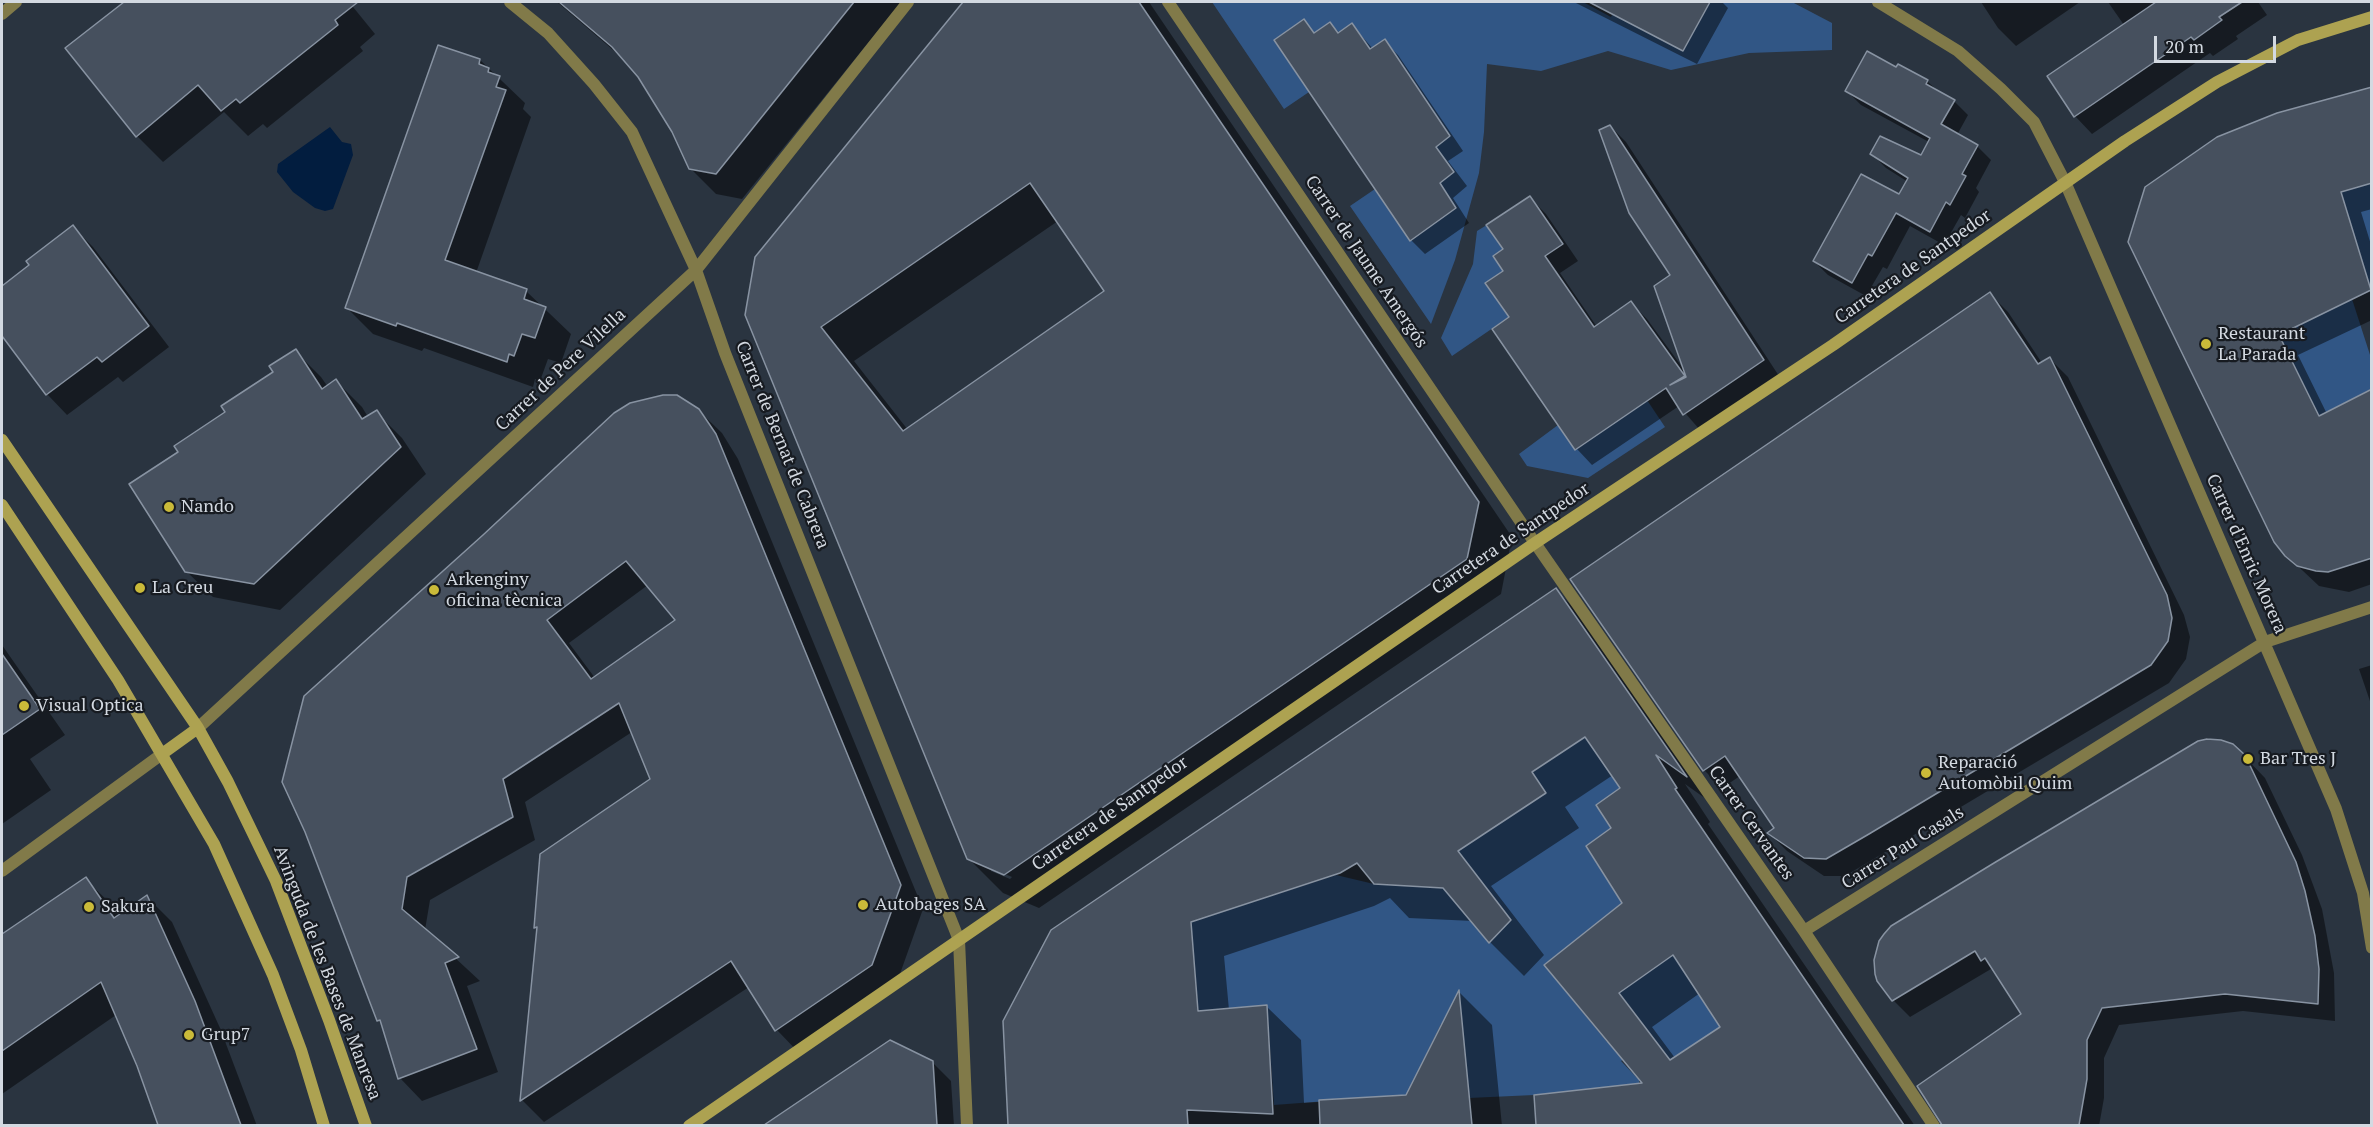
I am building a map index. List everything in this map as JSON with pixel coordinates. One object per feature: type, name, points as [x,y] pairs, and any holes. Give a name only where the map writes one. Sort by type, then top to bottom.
[{"type":"street","points":[[2,14],[16,2]]},
{"type":"street","name":"Carrer de Bernat de Cabrera","points":[[510,2],[548,33],[594,84],[632,132],[696,270],[725,353],[959,940],[967,1125]]},
{"type":"street","name":"Carrer de Pere Vilella","points":[[198,728],[696,270],[908,2]]},
{"type":"street","name":"Carrer de Jaume Amergós","points":[[1168,2],[1535,543]]},
{"type":"street","name":"Carrer d'Enric Morera","points":[[1878,2],[1958,51],[2034,122],[2065,182],[2336,809],[2363,893],[2372,948]]},
{"type":"street","name":"Carretera de Santpedor","points":[[689,1125],[1535,543],[1833,345],[2124,141],[2217,82],[2298,40],[2372,16]]},
{"type":"street","name":"Avinguda de les Bases de Manresa","points":[[2,440],[198,728],[228,782],[276,880],[366,1125]]},
{"type":"street","points":[[2,505],[118,680],[214,844],[251,923],[301,1050],[324,1125]]},
{"type":"street","name":"Carrer Cervantes","points":[[1535,543],[1804,931],[1934,1125]]},
{"type":"street","name":"Carrer Pau Casals","points":[[1804,931],[2265,642],[2372,607]]},
{"type":"street","points":[[2,870],[198,728]]},
{"type":"shaded area","points":[[1212,2],[1583,2],[1611,17],[1613,13],[1683,51],[1710,2],[1792,2],[1832,23],[1832,50],[1749,53],[1671,70],[1608,51],[1541,71],[1487,64],[1484,132],[1479,173],[1455,260],[1431,324],[1350,206],[1375,189],[1410,241],[1440,183],[1435,147],[1450,136],[1407,71],[1385,39],[1370,49],[1352,23],[1338,33],[1330,22],[1314,33],[1303,20],[1274,40],[1309,92],[1284,109]]},
{"type":"shaded area","points":[[330,127],[342,142],[351,144],[353,155],[333,209],[325,211],[315,208],[293,192],[277,172],[278,164]]},
{"type":"shaded area","points":[[2371,183],[2371,293],[2341,192]]},
{"type":"shaded area","points":[[1495,220],[1500,227],[1492,234],[1503,249],[1493,256],[1503,271],[1485,283],[1509,317],[1452,356],[1441,338],[1473,264],[1477,231]]},
{"type":"shaded area","points":[[2352,299],[2371,358],[2371,389],[2319,416],[2279,335]]},
{"type":"shaded area","points":[[1647,400],[1665,427],[1588,478],[1527,466],[1519,454],[1558,425],[1575,450]]},
{"type":"shaded area","points":[[1585,737],[1620,788],[1596,805],[1611,829],[1586,846],[1622,903],[1544,965],[1607,1042],[1638,1017],[1608,978],[1673,955],[1720,1027],[1659,1067],[1642,1046],[1621,1061],[1639,1080],[1639,1084],[1534,1095],[1469,1098],[1461,1020],[1441,1024],[1406,1095],[1274,1105],[1267,1005],[1247,1007],[1223,1012],[1234,1108],[1207,1111],[1191,922],[1336,875],[1374,884],[1398,885],[1546,793],[1532,773]],"holes":[[[1440,883],[1510,920],[1489,943]]]},
{"type":"building","points":[[124,2],[358,2],[335,20],[338,25],[240,103],[236,99],[221,111],[198,85],[136,137],[65,48]]},
{"type":"building","points":[[559,2],[854,2],[716,174],[689,169],[672,132],[638,77],[612,47]]},
{"type":"building","points":[[963,2],[1139,2],[1479,502],[1467,559],[1004,875],[967,859],[745,315],[755,257]],"holes":[[[1030,183],[1104,291],[903,431],[821,327]]]},
{"type":"building","points":[[1589,2],[1710,2],[1683,51]]},
{"type":"building","points":[[2156,2],[2242,2],[2219,17],[2222,20],[2194,40],[2191,37],[2074,117],[2047,76]]},
{"type":"building","points":[[1304,19],[1314,33],[1330,22],[1338,33],[1352,23],[1370,49],[1385,39],[1450,136],[1436,147],[1454,172],[1440,183],[1456,208],[1410,241],[1274,40]]},
{"type":"building","points":[[438,45],[480,59],[479,64],[489,68],[488,72],[500,76],[496,87],[506,90],[445,260],[527,289],[524,299],[546,307],[535,338],[522,334],[514,356],[509,354],[507,362],[397,323],[396,326],[345,308]]},
{"type":"building","points":[[1867,51],[1896,67],[1898,64],[1928,80],[1926,84],[1955,100],[1941,124],[1978,145],[1962,174],[1966,176],[1950,205],[1946,202],[1930,232],[1896,213],[1872,256],[1868,254],[1852,283],[1813,261],[1861,174],[1899,194],[1908,178],[1870,154],[1880,136],[1921,155],[1930,138],[1845,91]]},
{"type":"building","points":[[2372,87],[2372,183],[2341,192],[2371,290],[2279,335],[2319,416],[2372,389],[2372,558],[2328,572],[2316,571],[2297,566],[2274,542],[2128,242],[2145,187],[2217,137],[2277,113]]},
{"type":"building","points":[[1610,125],[1764,360],[1683,415],[1666,388],[1575,450],[1492,329],[1509,317],[1485,283],[1503,271],[1493,256],[1503,249],[1486,225],[1530,196],[1563,244],[1545,256],[1594,327],[1631,301],[1685,376],[1670,385],[1686,377],[1654,286],[1670,275],[1629,213],[1599,130]]},
{"type":"building","points":[[73,225],[149,326],[102,362],[97,357],[46,395],[2,336],[2,286],[29,265],[26,261]]},
{"type":"building","points":[[1990,292],[2038,364],[2050,357],[2167,595],[2172,618],[2168,641],[2151,665],[1869,834],[1826,859],[1804,858],[1767,833],[1774,828],[1725,756],[1703,771],[1570,579]]},
{"type":"building","points":[[296,349],[322,389],[336,379],[362,419],[377,410],[401,447],[254,584],[185,572],[129,484],[178,452],[174,446],[225,412],[221,406],[273,372],[269,366]]},
{"type":"building","points":[[663,395],[677,395],[699,409],[716,434],[901,885],[872,965],[775,1031],[731,961],[520,1101],[537,927],[534,928],[540,854],[650,779],[619,703],[503,779],[513,817],[407,877],[402,909],[459,957],[445,963],[477,1049],[398,1079],[380,1020],[377,1021],[305,832],[282,782],[304,696],[614,413],[630,403]],"holes":[[[626,561],[675,620],[591,679],[547,620]]]},
{"type":"building","points":[[1556,588],[1687,777],[1656,755],[1677,788],[1675,789],[1904,1125],[1536,1125],[1534,1095],[1642,1083],[1544,965],[1622,903],[1586,846],[1611,828],[1596,805],[1620,788],[1585,737],[1532,772],[1546,793],[1458,851],[1511,920],[1489,943],[1443,888],[1374,884],[1357,863],[1340,873],[1191,922],[1198,1011],[1267,1005],[1273,1114],[1187,1110],[1188,1125],[1008,1125],[1003,1021],[1051,930]],"holes":[[[1673,955],[1720,1027],[1670,1060],[1619,993]]]},
{"type":"building","points":[[2,654],[40,709],[2,735]]},
{"type":"building","points":[[2207,739],[2233,744],[2245,755],[2296,862],[2315,936],[2319,969],[2318,1004],[2225,994],[2102,1008],[2087,1040],[2087,1079],[2079,1125],[1942,1125],[1917,1086],[2021,1014],[1985,958],[1981,961],[1975,951],[1892,1001],[1877,981],[1875,974],[1874,960],[1879,941],[1891,926],[2198,741]]},
{"type":"building","points":[[86,877],[114,918],[147,895],[195,1001],[241,1125],[158,1125],[137,1066],[101,982],[2,1051],[2,934]]},
{"type":"building","points":[[1459,990],[1472,1125],[1320,1125],[1319,1100],[1406,1095]]},
{"type":"building","points":[[890,1040],[933,1061],[937,1125],[764,1125]]},
{"type":"place","name":"Restaurant La Parada","points":[[2206,344]]},
{"type":"place","name":"Nando","points":[[169,507]]},
{"type":"place","name":"La Creu","points":[[140,588]]},
{"type":"place","name":"Arkenginy oficina tècnica","points":[[434,590]]},
{"type":"place","name":"Visual Optica","points":[[24,706]]},
{"type":"place","name":"Bar Tres J","points":[[2248,759]]},
{"type":"place","name":"Reparació Automòbil Quim","points":[[1926,773]]},
{"type":"place","name":"Autobages SA","points":[[863,905]]},
{"type":"place","name":"Sakura","points":[[89,907]]},
{"type":"place","name":"Grup7","points":[[189,1035]]}]
